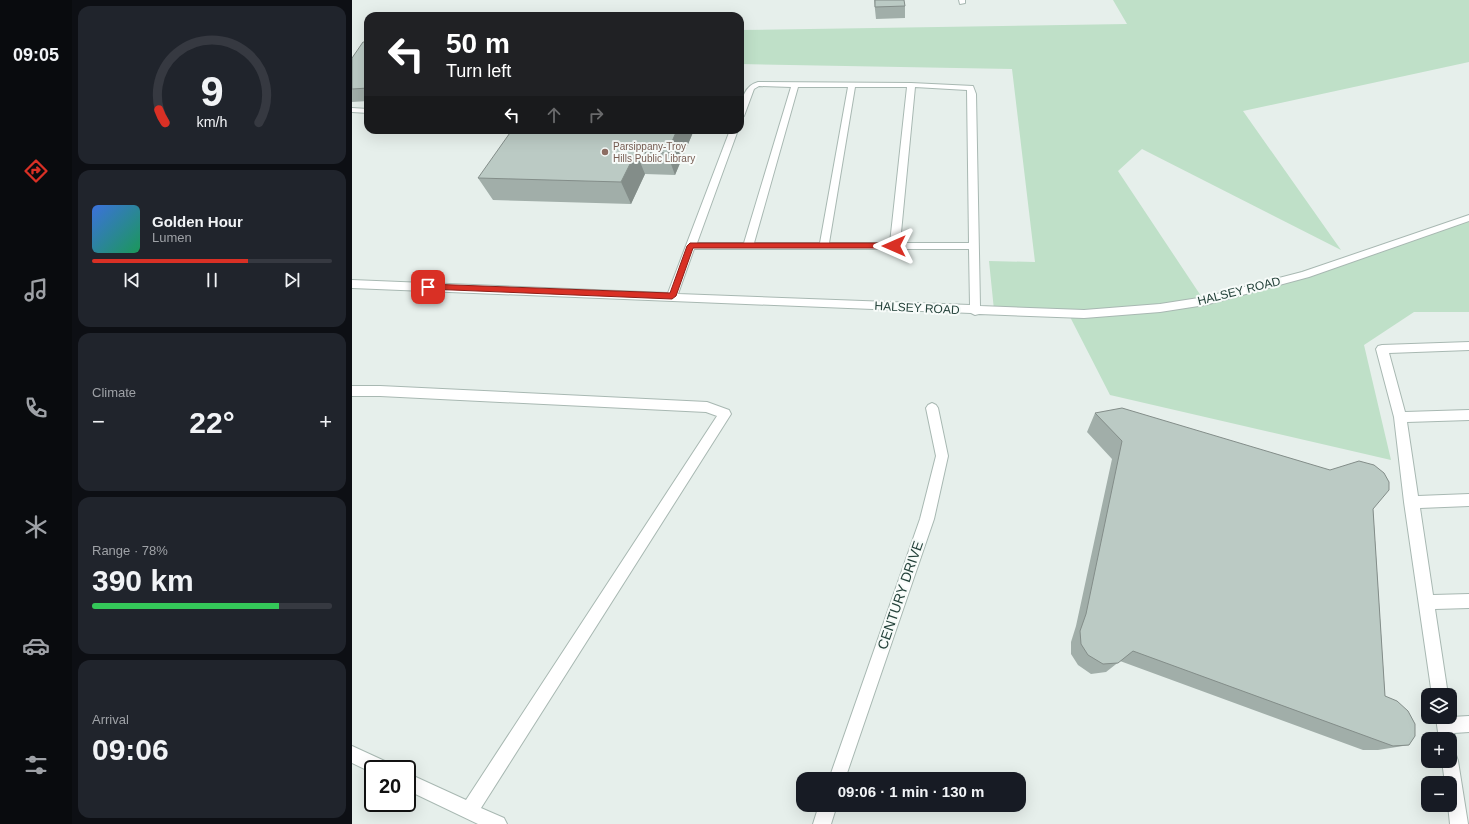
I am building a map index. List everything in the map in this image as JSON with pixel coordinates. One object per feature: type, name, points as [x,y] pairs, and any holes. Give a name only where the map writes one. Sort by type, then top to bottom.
[{"type":"street","points":[[744,106],[751,88],[755,85],[911,85],[970,88],[972,91],[975,310]]},
{"type":"street","points":[[748,246],[794,85]]},
{"type":"street","points":[[824,246],[852,85]]},
{"type":"street","points":[[894,246],[911,85]]},
{"type":"street","points":[[352,110],[364,110]]},
{"type":"street","points":[[672,296],[732,134]]},
{"type":"street","name":"HALSEY ROAD","points":[[352,284],[1084,314],[1137,311],[1204,301],[1262,287],[1333,266],[1469,218]]},
{"type":"street","points":[[690,246],[974,246]]},
{"type":"street","points":[[1439,688],[1411,502],[1400,417],[1382,349],[1469,346]]},
{"type":"street","points":[[352,391],[380,391],[707,407],[725,414],[469,811]]},
{"type":"street","name":"CENTURY DRIVE","points":[[839,772],[927,519],[942,456],[932,408]]},
{"type":"street","points":[[1400,417],[1469,415]]},
{"type":"street","points":[[1411,502],[1469,500]]},
{"type":"street","points":[[1427,602],[1469,601]]},
{"type":"street","points":[[1445,727],[1469,724]]},
{"type":"street","points":[[352,754],[364,760]]},
{"type":"street","points":[[1451,768],[1459,824]]},
{"type":"street","points":[[416,785],[498,824]]},
{"type":"street","points":[[822,824],[826,812]]},
{"type":"green space","points":[[1113,0],[1469,0],[1469,62],[1243,111],[1341,250],[1142,149],[1118,171],[1205,302],[1469,218],[1469,312],[1414,312],[1364,345],[1391,460],[1110,395],[1067,311],[994,310],[989,261],[1035,262],[1012,69],[744,64],[744,30],[1127,24]]},
{"type":"building","points":[[875,0],[904,0],[905,6],[875,7]]},
{"type":"building","points":[[364,42],[364,88],[352,89],[352,58]]},
{"type":"building","points":[[509,134],[675,134],[667,153],[636,152],[621,182],[478,178]]},
{"type":"building","points":[[1122,408],[1330,470],[1359,461],[1374,465],[1384,473],[1389,482],[1389,490],[1373,509],[1385,696],[1397,701],[1408,711],[1415,724],[1415,736],[1409,745],[1393,746],[1133,651],[1118,663],[1103,664],[1088,655],[1081,644],[1080,631],[1086,614],[1122,441],[1095,413]]},
{"type":"place","name":"Parsippany-Troy Hills Public Library","points":[[605,152]]},
{"type":"route","points":[[428,287],[672,296],[690,246],[894,246]]}]
